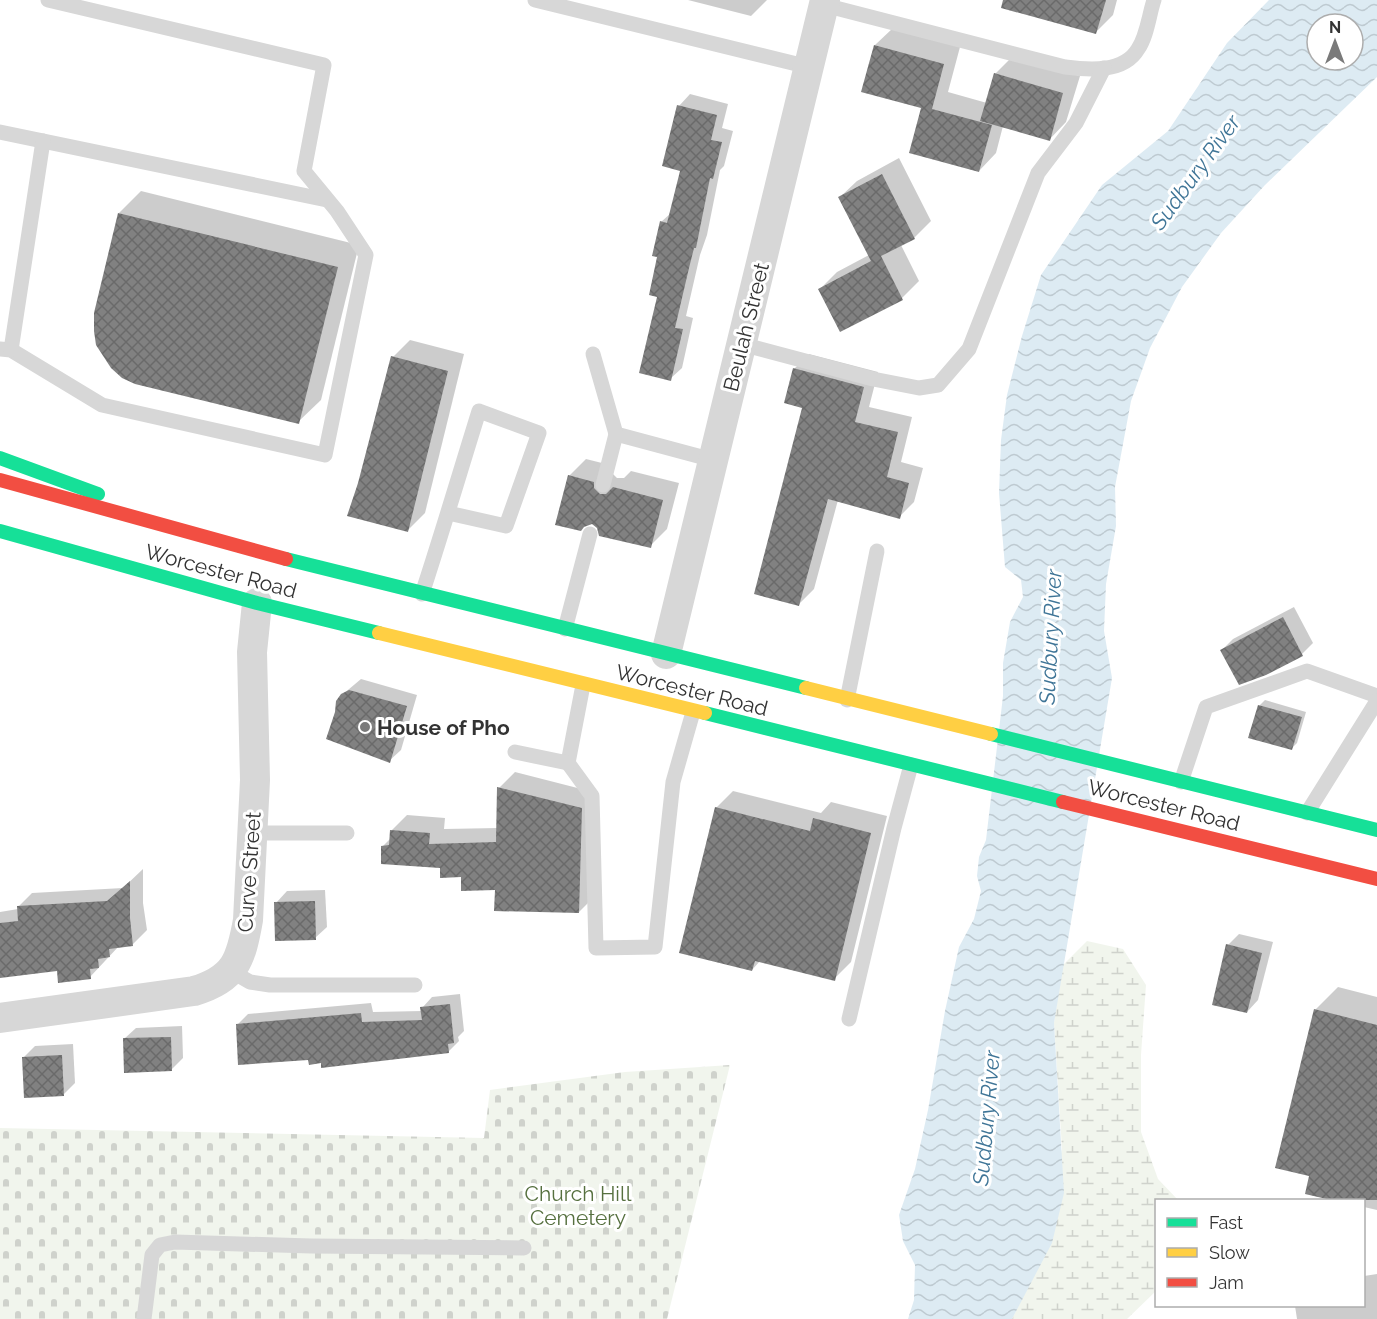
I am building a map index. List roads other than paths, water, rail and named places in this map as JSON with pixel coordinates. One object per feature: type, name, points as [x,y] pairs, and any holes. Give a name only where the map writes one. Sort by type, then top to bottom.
[{"type":"main road","name":"Worcester Road","points":[[0,458],[257,552]]},
{"type":"main road","name":"Worcester Road","points":[[0,480],[257,552],[422,594],[1377,830]]},
{"type":"main road","name":"Worcester Road","points":[[0,533],[257,603],[583,685],[1377,879]]},
{"type":"street","name":"Beulah Street","points":[[666,654],[825,3]]},
{"type":"street","name":"Curve Street","points":[[231,971],[244,942],[248,920],[255,745],[252,652],[257,603]]},
{"type":"street","points":[[0,1018],[194,991],[221,981],[231,971]]},
{"type":"lane","points":[[43,141],[5,350],[102,405],[325,455],[366,255],[304,171],[324,65],[48,0]]},
{"type":"lane","points":[[535,0],[809,68]]},
{"type":"lane","points":[[825,3],[1065,68],[1094,70],[1121,65],[1131,59],[1139,48],[1154,0]]},
{"type":"lane","points":[[741,344],[873,379],[919,388],[938,385],[969,349],[1038,173],[1076,123],[1104,68]]},
{"type":"lane","points":[[0,132],[327,200]]},
{"type":"lane","points":[[593,354],[616,434],[603,485]]},
{"type":"lane","points":[[422,594],[479,411],[539,433],[506,526],[448,513]]},
{"type":"lane","points":[[616,434],[713,460]]},
{"type":"lane","points":[[565,629],[590,534]]},
{"type":"lane","points":[[847,700],[877,551]]},
{"type":"lane","points":[[1180,782],[1206,707],[1307,671],[1377,696]]},
{"type":"lane","points":[[568,763],[583,685]]},
{"type":"lane","points":[[1307,813],[1377,701]]},
{"type":"lane","points":[[515,752],[568,763],[592,796],[596,948],[655,947],[673,782],[693,712]]},
{"type":"lane","points":[[849,1019],[911,765]]},
{"type":"lane","points":[[252,832],[347,833]]},
{"type":"lane","points":[[231,971],[250,982],[270,986],[415,985]]},
{"type":"lane","points":[[144,1319],[152,1255],[160,1245],[175,1242],[524,1248]]},
{"type":"water","name":"Sudbury River","points":[[1269,0],[1377,0],[1377,77],[1265,185],[1221,233],[1182,287],[1150,348],[1131,401],[1115,487],[1116,526],[1106,584],[1104,631],[1112,678],[1054,1023],[1064,1193],[1052,1243],[1012,1319],[908,1319],[914,1300],[915,1265],[903,1241],[899,1215],[915,1169],[959,947],[974,919],[981,891],[977,876],[979,857],[986,840],[1003,696],[1003,663],[1010,622],[1023,597],[1021,580],[1005,567],[999,493],[1001,440],[1007,395],[1041,275],[1102,185],[1168,131],[1227,43]]},
{"type":"place","name":"House of Pho","points":[[365,727]]},
{"type":"park label","name":"Church Hill Cemetery","points":[[578,1205]]}]
